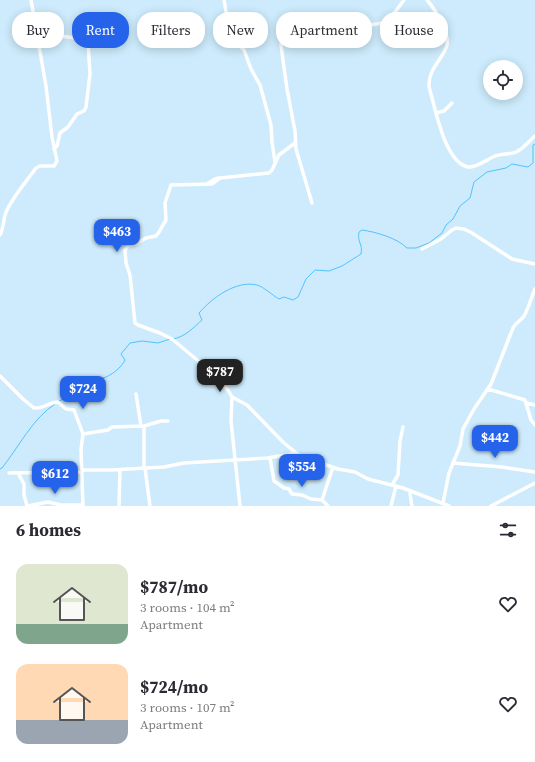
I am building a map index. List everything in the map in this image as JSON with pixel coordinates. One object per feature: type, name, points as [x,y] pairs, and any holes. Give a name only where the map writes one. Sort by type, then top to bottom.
[{"type":"street","points":[[31,0],[32,12]]},
{"type":"street","points":[[224,0],[228,23],[232,33],[237,43],[244,50],[251,69],[260,85],[271,125],[275,162]]},
{"type":"street","points":[[312,204],[295,142],[295,131],[285,78],[281,45],[283,36],[287,32],[297,28],[314,28],[328,21],[334,20],[352,25],[382,23],[392,16],[404,0]]},
{"type":"street","points":[[427,0],[439,17],[447,40],[447,47],[436,62],[428,80],[429,87],[444,142],[456,158],[468,167],[499,155],[518,151],[535,136]]},
{"type":"street","points":[[54,150],[57,146],[60,133],[68,127],[77,114],[84,111],[86,107],[90,74],[88,42],[84,39],[64,36]]},
{"type":"street","points":[[0,235],[2,232],[5,215],[10,204],[36,168],[40,166],[54,166],[56,163],[57,158],[54,150],[40,48]]},
{"type":"street","points":[[436,113],[444,111],[452,103]]},
{"type":"street","points":[[240,506],[231,421],[232,397],[228,390],[208,369],[172,339],[166,335],[136,325],[133,312],[130,273],[126,263],[125,250],[126,247],[140,243],[146,238],[156,236],[159,232],[166,220],[165,203],[170,186],[173,184],[214,184],[220,178],[269,173],[282,151],[295,142]]},
{"type":"street","points":[[422,249],[441,239],[456,228],[464,229],[512,259],[535,264]]},
{"type":"street","points":[[443,503],[449,473],[460,446],[463,429],[474,409],[488,389],[515,324],[522,320],[525,315],[535,289]]},
{"type":"street","points":[[0,376],[34,408],[44,408],[54,402],[58,402],[66,409],[74,410],[84,434],[81,449],[83,506],[61,505],[45,502],[28,506],[24,495],[24,484],[18,473]]},
{"type":"street","points":[[488,389],[525,400],[529,414],[535,425]]},
{"type":"street","points":[[136,394],[142,426],[144,468],[150,506]]},
{"type":"street","points":[[232,397],[247,405],[295,453],[300,456],[333,467],[351,471],[368,479],[411,491],[449,506]]},
{"type":"street","points":[[526,403],[535,405]]},
{"type":"street","points":[[84,434],[108,430],[112,427],[142,426],[161,421],[168,421]]},
{"type":"street","points":[[391,506],[394,486],[398,475],[400,441],[404,427]]},
{"type":"street","points":[[9,473],[120,470],[164,467],[184,464],[270,458],[295,453]]},
{"type":"street","points":[[270,458],[274,481],[284,488],[289,489],[292,494],[322,500],[328,506]]},
{"type":"street","points":[[453,463],[502,467],[535,472]]},
{"type":"street","points":[[322,500],[333,467]]},
{"type":"street","points":[[119,506],[120,470]]},
{"type":"street","points":[[491,506],[535,483]]},
{"type":"street","points":[[411,491],[412,506]]},
{"type":"waterway","points":[[173,339],[185,334],[202,320],[199,313],[204,307],[218,296],[241,285],[257,285],[279,299],[284,297],[293,300],[298,297],[306,279],[315,270],[329,271],[342,266],[361,254],[359,232],[362,230],[386,236],[398,241],[407,248],[416,248],[429,243],[442,233],[446,225],[453,219],[460,206],[470,198],[474,182],[487,172],[506,168],[512,164],[528,167],[533,163],[533,145],[535,144]]},
{"type":"waterway","points":[[59,401],[84,390],[94,378],[102,378],[116,371],[125,360],[121,354],[130,343],[142,341],[158,343],[170,339]]},
{"type":"waterway","points":[[0,469],[33,425],[55,404]]}]
